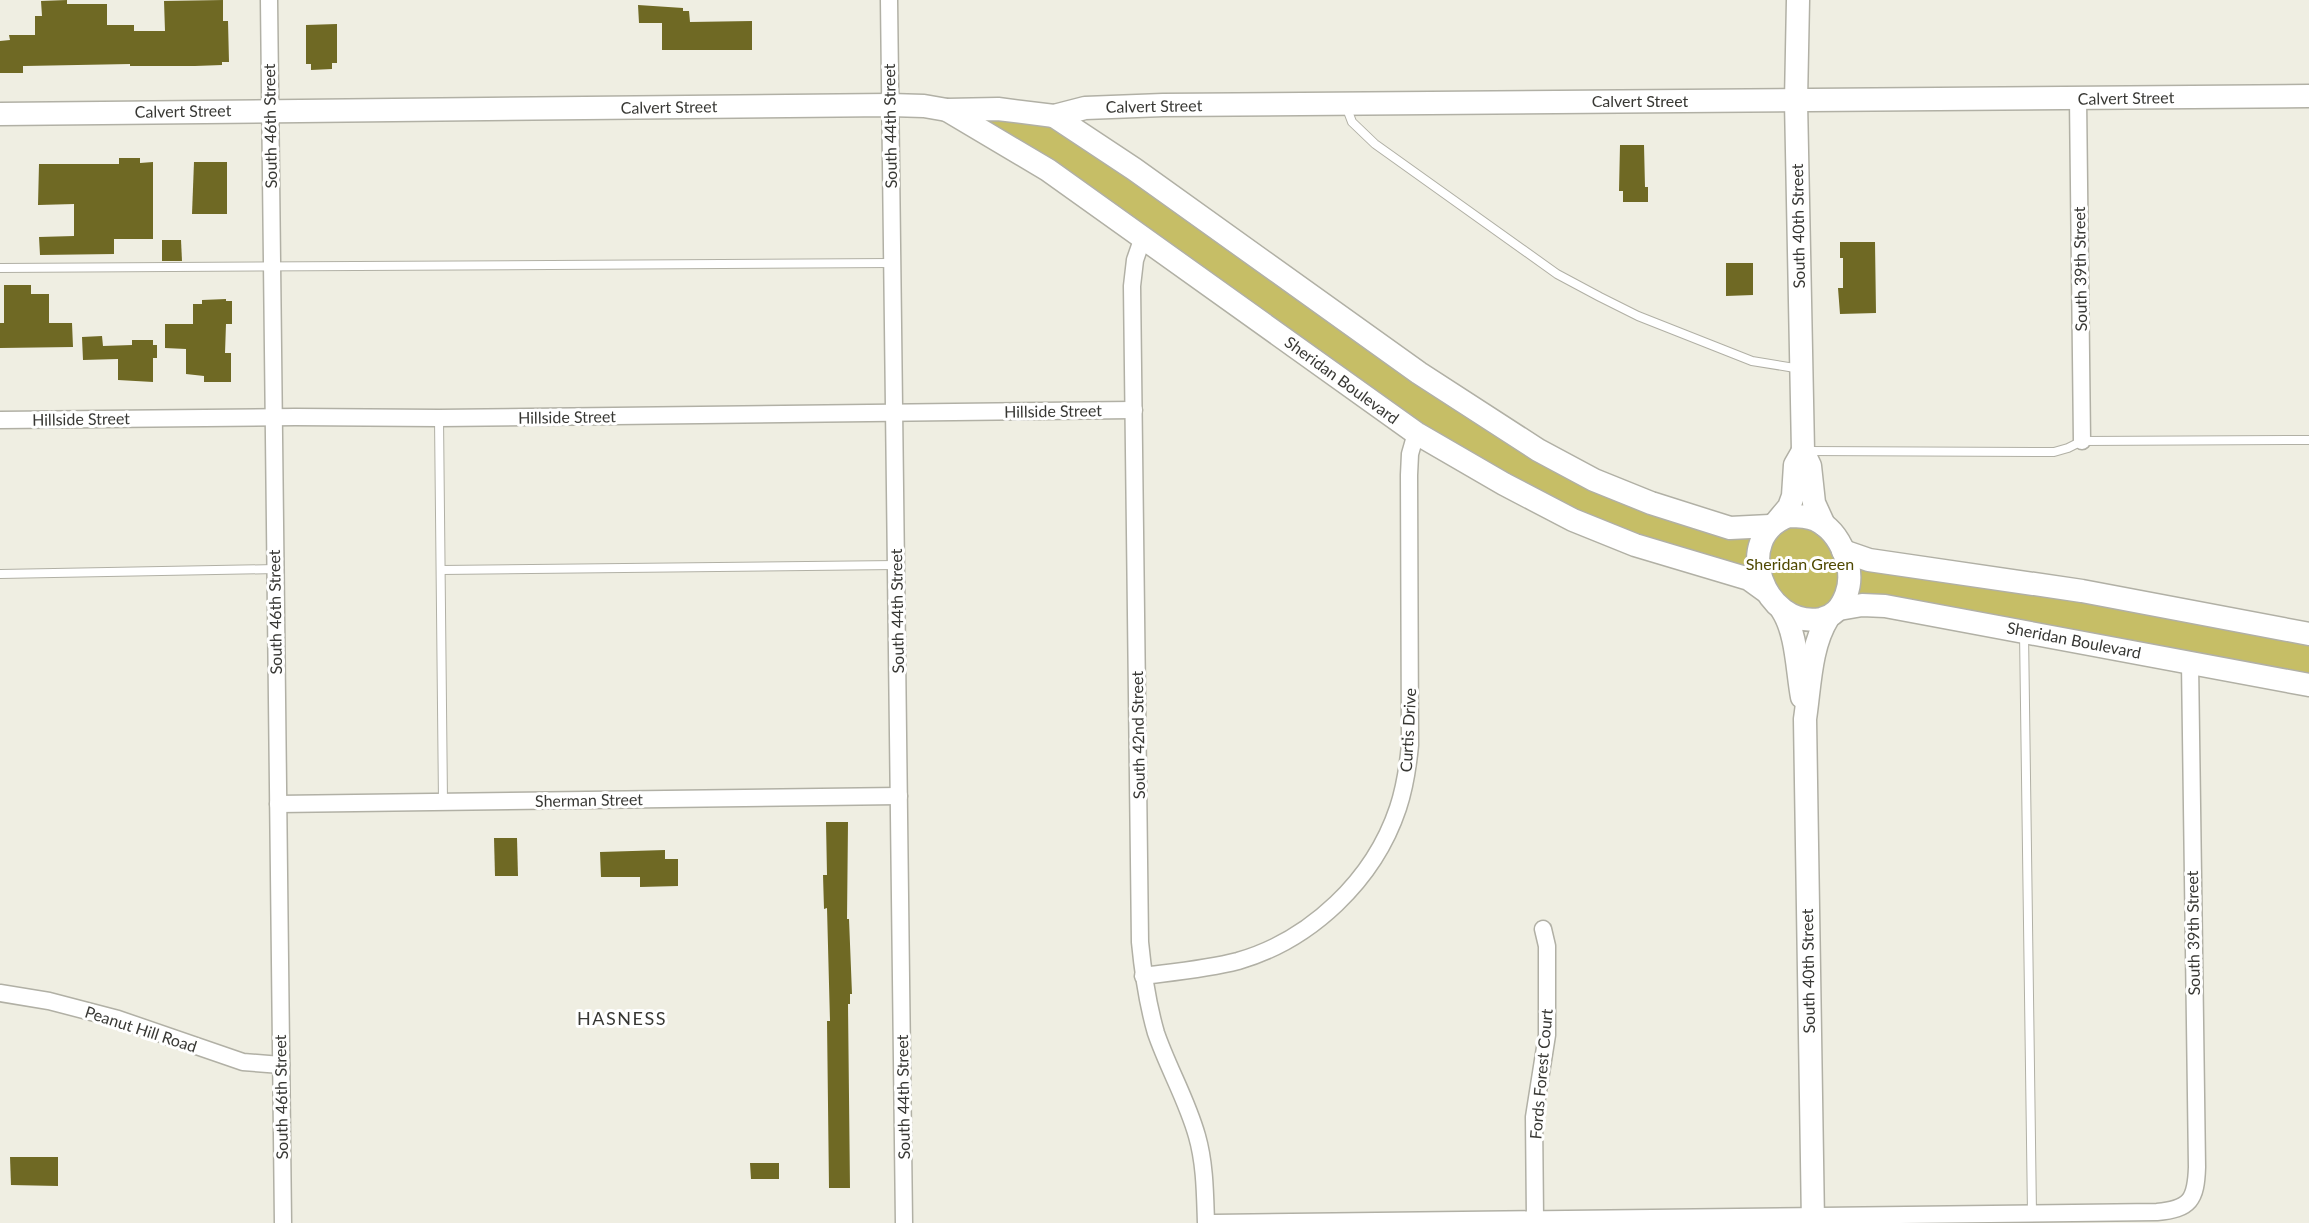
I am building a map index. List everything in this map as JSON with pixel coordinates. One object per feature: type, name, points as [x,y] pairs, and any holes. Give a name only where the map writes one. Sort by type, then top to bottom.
[{"type":"main road","name":"South 40th Street","points":[[1798,0],[1796,101],[1803,451],[1810,466],[1814,503],[1824,525]]},
{"type":"main road","name":"Calvert Street","points":[[0,114],[890,105],[924,106],[947,110],[998,109],[1054,116],[1085,108],[1105,107],[1345,103],[2309,96]]},
{"type":"main road","name":"Sheridan Boulevard","points":[[947,110],[1048,170],[1416,433],[1503,484],[1572,520],[1635,545],[1749,579],[1767,592]]},
{"type":"main road","points":[[1054,116],[1134,169],[1419,373],[1538,450],[1594,480],[1662,507],[1730,528],[1774,523],[1798,516],[1816,520],[1824,525],[1848,562],[1847,591],[1833,614],[1804,620],[1782,610],[1767,592],[1759,569],[1758,550],[1762,537],[1774,523]]},
{"type":"main road","name":"South 40th Street","points":[[1774,523],[1789,507],[1793,496],[1795,465],[1803,451]]},
{"type":"main road","points":[[1843,552],[1869,560],[2082,591],[2309,634]]},
{"type":"main road","name":"Sheridan Boulevard","points":[[1833,614],[1862,605],[1885,606],[2024,630],[2309,685]]},
{"type":"main road","name":"South 40th Street","points":[[1782,610],[1793,632],[1805,720],[1813,1220]]},
{"type":"main road","name":"South 40th Street","points":[[1805,720],[1816,645],[1822,628],[1833,614]]},
{"type":"street","name":"South 46th Street","points":[[269,0],[283,1223]]},
{"type":"street","name":"South 44th Street","points":[[889,0],[904,1223]]},
{"type":"street","name":"South 39th Street","points":[[2078,98],[2082,441]]},
{"type":"street","name":"South 42nd Street","points":[[1143,237],[1135,260],[1132,286],[1140,942],[1143,976],[1157,1034],[1186,1101],[1198,1138],[1205,1177],[1206,1223]]},
{"type":"street","name":"Hillside Street","points":[[0,420],[439,418],[1134,410]]},
{"type":"street","name":"Curtis Drive","points":[[1143,976],[1216,966],[1273,948],[1324,915],[1345,896],[1364,873],[1383,842],[1398,809],[1407,775],[1410,745],[1409,475],[1410,453],[1416,433]]},
{"type":"street","name":"South 39th Street","points":[[2032,1214],[2157,1212],[2171,1210],[2190,1202],[2194,1193],[2197,1167],[2190,662]]},
{"type":"street","name":"Sherman Street","points":[[278,804],[899,796]]},
{"type":"street","name":"Fords Forest Court","points":[[1535,1219],[1534,1117],[1547,1035],[1547,946],[1543,929]]},
{"type":"street","name":"Peanut Hill Road","points":[[0,993],[49,1001],[118,1019],[243,1062],[281,1065]]},
{"type":"street","points":[[1214,1223],[1535,1219],[1813,1220],[2032,1214]]},
{"type":"lane","points":[[1345,103],[1352,122],[1375,144],[1557,274],[1638,315],[1752,361],[1801,369]]},
{"type":"lane","points":[[0,268],[892,263]]},
{"type":"lane","points":[[439,418],[443,802]]},
{"type":"lane","points":[[1803,451],[2054,452],[2082,441],[2309,440]]},
{"type":"lane","points":[[441,570],[897,565]]},
{"type":"lane","points":[[0,574],[274,569]]},
{"type":"lane","points":[[2024,630],[2032,1214]]},
{"type":"green space","name":"Sheridan Green","points":[[947,110],[1030,112],[1538,450],[1730,528],[1798,516],[1843,552],[2309,634],[2309,685],[1885,606],[1828,618],[1774,601],[1504,484]]},
{"type":"building","points":[[67,0],[67,4],[107,4],[107,25],[134,25],[134,31],[165,31],[164,1],[223,0],[223,21],[228,21],[229,62],[222,62],[222,65],[195,66],[130,66],[130,64],[23,66],[23,73],[0,73],[0,41],[10,40],[9,35],[35,35],[35,16],[42,16],[41,1]]},
{"type":"building","points":[[638,5],[683,8],[683,11],[689,11],[690,22],[752,21],[752,50],[662,50],[662,23],[639,23]]},
{"type":"building","points":[[337,24],[337,63],[332,63],[332,69],[311,70],[311,64],[306,64],[306,25]]},
{"type":"building","points":[[1620,145],[1644,145],[1645,187],[1648,187],[1648,202],[1623,202],[1623,191],[1619,191]]},
{"type":"building","points":[[119,158],[140,158],[140,163],[153,162],[153,239],[114,239],[114,254],[40,255],[39,237],[74,236],[74,204],[38,205],[39,164],[119,164]]},
{"type":"building","points":[[194,162],[227,162],[227,214],[192,214]]},
{"type":"building","points":[[162,240],[181,240],[182,261],[162,261]]},
{"type":"building","points":[[1840,242],[1875,242],[1876,313],[1840,314],[1838,288],[1843,288],[1843,258],[1840,258]]},
{"type":"building","points":[[1726,263],[1753,263],[1753,295],[1726,296]]},
{"type":"building","points":[[4,285],[31,285],[31,294],[49,294],[49,323],[72,323],[73,347],[0,348],[0,323],[4,323]]},
{"type":"building","points":[[226,299],[226,301],[232,301],[232,324],[226,324],[225,353],[231,353],[231,382],[204,382],[204,376],[186,374],[186,349],[165,348],[165,324],[193,324],[193,304],[202,304],[202,300]]},
{"type":"building","points":[[102,336],[103,346],[132,345],[132,340],[153,340],[153,345],[157,345],[157,358],[153,358],[153,382],[118,380],[118,359],[83,360],[82,337]]},
{"type":"building","points":[[826,822],[848,822],[847,919],[849,919],[852,994],[850,994],[850,1004],[848,1004],[850,1188],[829,1188],[827,1021],[830,1021],[827,908],[824,909],[823,875],[827,875]]},
{"type":"building","points":[[494,838],[517,838],[518,876],[495,876]]},
{"type":"building","points":[[665,850],[665,859],[678,859],[678,886],[640,887],[640,877],[601,877],[600,852]]},
{"type":"building","points":[[10,1157],[58,1157],[58,1186],[11,1185]]},
{"type":"building","points":[[750,1163],[779,1163],[779,1179],[751,1179]]},
{"type":"district","name":"HASNESS","points":[[622,1019]]}]
